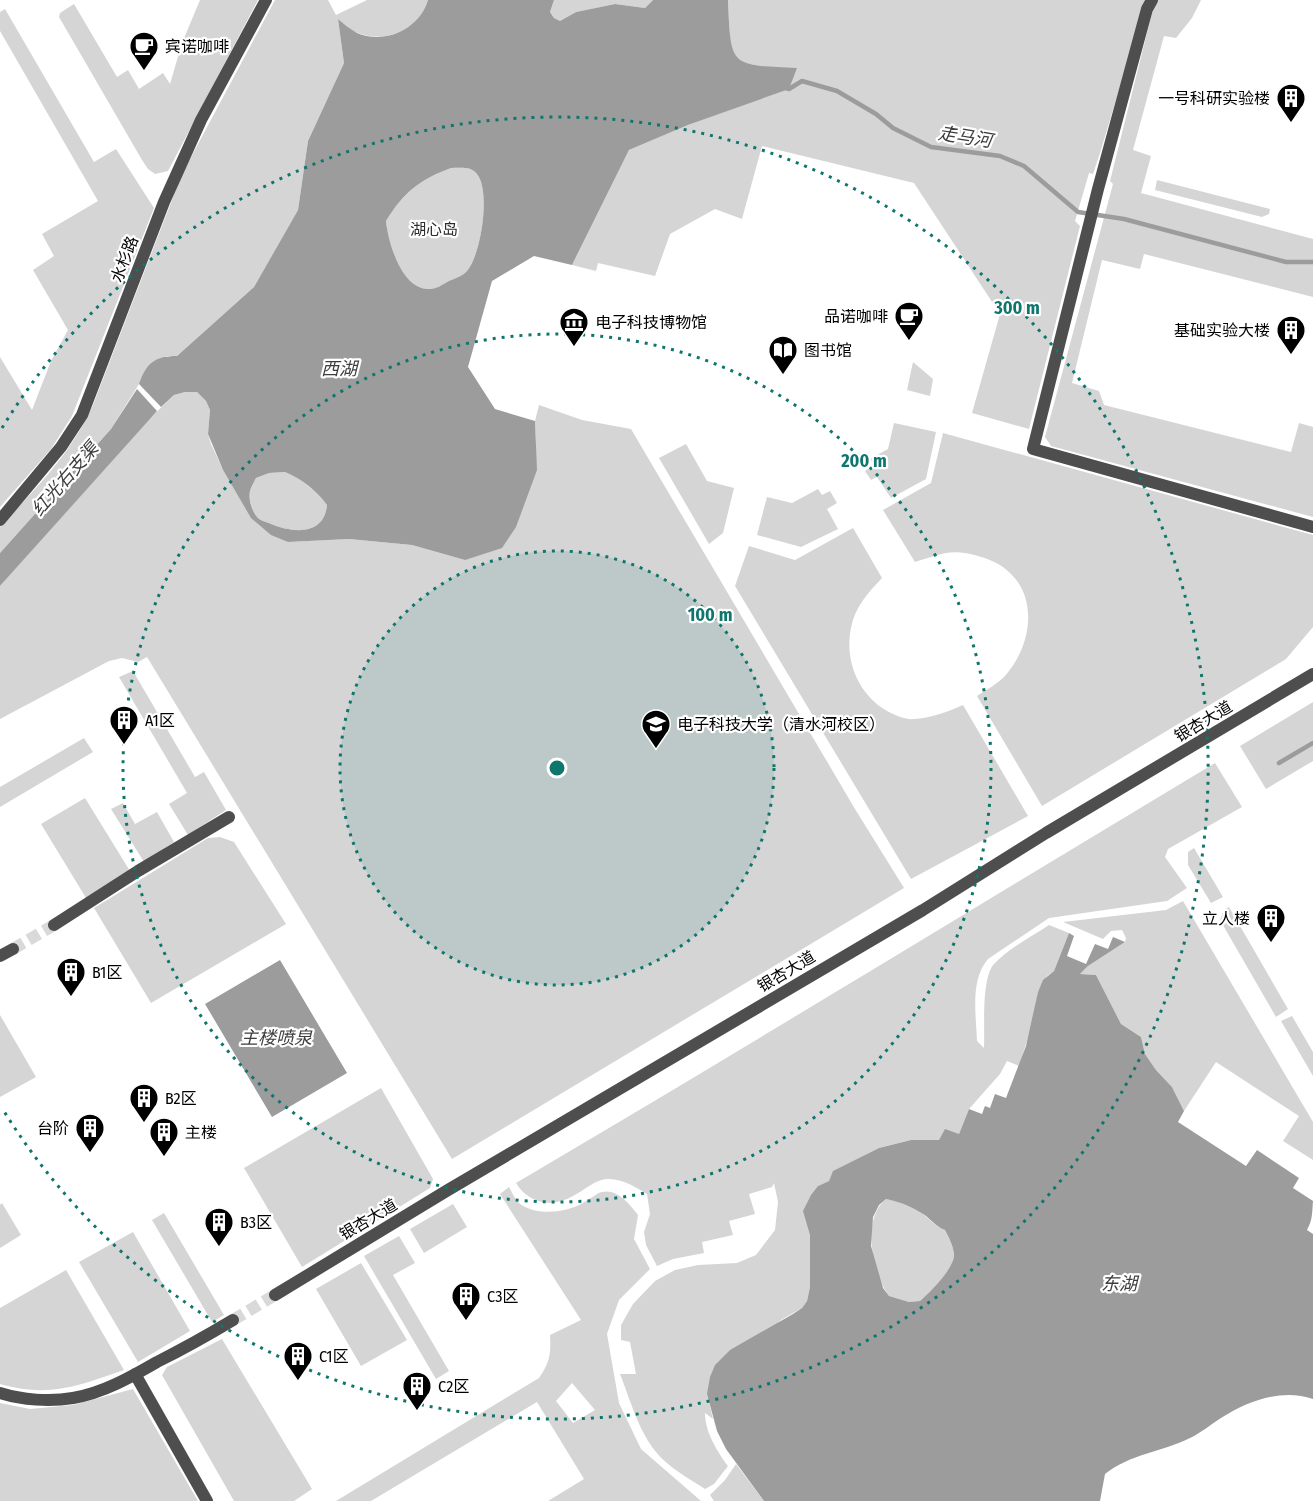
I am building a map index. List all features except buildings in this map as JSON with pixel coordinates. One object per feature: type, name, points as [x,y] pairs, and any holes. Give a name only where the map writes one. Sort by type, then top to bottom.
[{"type":"street","name":"水杉路","points":[[0,520],[61,447],[82,415],[164,202],[201,120],[266,0]]},
{"type":"street","points":[[1152,0],[1147,9],[1098,189],[1033,448],[1313,527]]},
{"type":"street","name":"银杏大道","points":[[275,1295],[448,1190],[923,910],[1313,674]]},
{"type":"street","points":[[54,925],[147,865],[229,817]]},
{"type":"street","points":[[0,956],[13,949]]},
{"type":"street","points":[[0,1393],[33,1399],[73,1398],[107,1388],[233,1320]]},
{"type":"street","points":[[135,1374],[207,1501]]},
{"type":"green space","points":[[200,0],[258,0],[168,171],[155,174],[142,160],[59,17],[60,13],[74,4],[117,77],[128,70],[139,89],[163,73],[170,84],[182,43]]},
{"type":"green space","points":[[275,0],[328,0],[336,15],[367,0],[428,0],[418,19],[400,32],[390,35],[379,37],[358,33],[338,19],[344,63],[308,141],[298,210],[254,287],[177,356],[166,356],[139,384],[111,429],[0,553],[0,527],[63,455],[93,405],[182,174]]},
{"type":"green space","points":[[554,0],[653,0],[645,8],[615,4],[576,12],[560,21],[550,12]]},
{"type":"green space","points":[[728,0],[1146,0],[1100,153],[1093,174],[1089,173],[1075,221],[1080,226],[1029,429],[972,413],[1000,314],[914,183],[762,146],[742,219],[715,209],[670,234],[655,276],[598,263],[596,271],[572,265],[629,150],[688,125],[789,88],[767,67],[744,64],[734,55],[730,44]]},
{"type":"green space","points":[[1157,0],[1201,0],[1192,18],[1176,38],[1164,36],[1133,150],[1151,156],[1141,193],[1313,239],[1313,297],[1144,254],[1140,269],[1102,260],[1072,383],[1099,391],[1104,405],[1291,452],[1299,423],[1313,427],[1313,517],[1051,446],[1045,437],[1113,184],[1110,181]]},
{"type":"green space","points":[[5,9],[94,162],[116,149],[154,208],[72,416],[51,449],[0,507],[0,357],[32,410],[51,361],[68,330],[33,270],[54,256],[42,234],[98,201],[0,31],[0,12]]},
{"type":"green space","name":"湖心岛","points":[[451,168],[472,170],[481,182],[484,208],[480,238],[472,263],[465,273],[434,288],[420,288],[404,274],[398,264],[386,221],[399,202],[413,188],[430,177]]},
{"type":"green space","points":[[1157,180],[1270,209],[1269,214],[1262,217],[1155,190]]},
{"type":"green space","points":[[913,362],[933,379],[930,396],[907,390]]},
{"type":"green space","points":[[197,392],[206,401],[210,410],[208,434],[211,444],[223,470],[251,517],[288,542],[349,539],[412,545],[465,560],[536,446],[535,421],[539,405],[582,420],[631,429],[904,888],[452,1159],[147,657],[138,662],[122,658],[109,661],[0,719],[0,586],[138,430],[174,395]]},
{"type":"green space","points":[[894,423],[936,432],[926,479],[891,498],[877,477],[871,480],[865,471],[874,465],[870,459],[888,449]]},
{"type":"green space","points":[[943,433],[1313,535],[1313,627],[1286,659],[1042,806],[977,696],[1004,677],[1016,661],[1024,643],[1028,625],[1027,607],[1022,590],[1013,575],[998,564],[974,555],[950,552],[915,562],[883,510],[931,483]]},
{"type":"green space","points":[[686,444],[707,481],[734,488],[723,533],[709,544],[659,458]]},
{"type":"green space","points":[[285,472],[308,486],[327,505],[325,515],[314,527],[298,530],[280,527],[261,520],[254,512],[250,494],[256,478],[269,473]]},
{"type":"green space","points":[[818,489],[822,495],[830,491],[837,503],[827,509],[838,529],[801,547],[757,535],[767,497],[792,503]]},
{"type":"green space","points":[[853,528],[882,578],[859,607],[851,628],[849,640],[852,665],[861,686],[877,704],[890,713],[907,719],[933,716],[963,705],[1028,816],[911,879],[735,586],[749,546],[795,560]]},
{"type":"green space","points":[[133,671],[195,777],[204,772],[226,810],[188,835],[169,804],[187,793],[119,677]]},
{"type":"green space","points":[[1313,702],[1313,761],[1266,789],[1240,746]]},
{"type":"green space","points":[[84,738],[93,752],[0,807],[0,787]]},
{"type":"green space","points":[[1215,763],[1242,807],[1168,849],[1165,857],[1187,888],[1167,901],[1049,918],[988,959],[982,967],[975,998],[977,1041],[984,1048],[985,992],[994,964],[1013,948],[1049,925],[1069,933],[1054,971],[1047,976],[1038,992],[1033,1022],[1019,1066],[1007,1061],[1000,1074],[969,1109],[959,1134],[939,1140],[911,1140],[879,1148],[834,1171],[829,1181],[818,1186],[810,1235],[810,1287],[807,1301],[802,1308],[781,1320],[707,1394],[713,1419],[705,1413],[709,1434],[728,1466],[714,1484],[705,1489],[672,1467],[656,1452],[644,1434],[620,1374],[636,1374],[630,1342],[621,1340],[621,1325],[633,1304],[655,1281],[675,1270],[698,1265],[737,1263],[756,1255],[775,1230],[778,1202],[774,1183],[772,1187],[749,1194],[755,1214],[729,1221],[733,1235],[702,1242],[704,1253],[673,1259],[657,1266],[646,1245],[644,1232],[650,1214],[647,1194],[623,1181],[607,1179],[594,1183],[565,1200],[549,1203],[527,1196],[516,1183]]},
{"type":"green space","points":[[85,798],[130,871],[86,898],[41,824]]},
{"type":"green space","points":[[123,803],[135,824],[157,812],[174,842],[144,862],[111,809]]},
{"type":"green space","points":[[220,837],[234,842],[286,924],[151,1003],[94,908],[208,838]]},
{"type":"green space","points":[[1194,848],[1223,897],[1211,903],[1188,865],[1188,852]]},
{"type":"green space","points":[[1183,901],[1313,1122],[1313,1160],[1283,1141],[1299,1116],[1216,1062],[1184,1111],[1172,1087],[1145,1054],[1141,1037],[1121,1024],[1096,975],[1080,974],[1088,966],[1125,942],[1126,938],[1122,930],[1111,931],[1103,939],[1063,922],[1166,910]]},
{"type":"green space","points":[[1229,907],[1288,1009],[1276,1017],[1220,920],[1224,910]]},
{"type":"green space","points":[[0,1015],[36,1077],[0,1097]]},
{"type":"green space","points":[[1292,1016],[1313,1052],[1313,1076],[1281,1021]]},
{"type":"green space","points":[[381,1088],[433,1179],[430,1188],[302,1267],[244,1168]]},
{"type":"green space","points":[[509,1187],[518,1202],[526,1207],[550,1212],[574,1207],[597,1194],[609,1192],[626,1201],[638,1215],[634,1239],[650,1269],[619,1300],[607,1334],[619,1403],[641,1449],[701,1501],[548,1501],[584,1479],[537,1402],[371,1501],[336,1501],[539,1378],[549,1358],[550,1335],[581,1320],[500,1194]],"holes":[[[572,1383],[595,1410],[573,1423],[556,1401]]]},
{"type":"green space","points":[[886,1199],[918,1210],[945,1230],[952,1245],[954,1254],[951,1266],[942,1279],[920,1301],[909,1302],[889,1296],[878,1274],[871,1232],[878,1208]]},
{"type":"green space","points":[[2,1203],[21,1235],[0,1248],[0,1205]]},
{"type":"green space","points":[[453,1204],[467,1227],[424,1253],[410,1229]]},
{"type":"green space","points":[[164,1213],[224,1315],[212,1322],[152,1220]]},
{"type":"green space","points":[[133,1232],[190,1331],[138,1362],[79,1262]]},
{"type":"green space","points":[[399,1236],[415,1263],[393,1275],[449,1371],[436,1379],[364,1256]]},
{"type":"green space","points":[[361,1263],[407,1340],[361,1366],[316,1289]]},
{"type":"green space","points":[[66,1270],[124,1370],[77,1385],[49,1390],[34,1390],[0,1384],[0,1308]]},
{"type":"green space","points":[[222,1339],[312,1489],[294,1501],[234,1501],[162,1375],[167,1367]]},
{"type":"green space","points":[[133,1389],[198,1501],[0,1501],[0,1403],[30,1409],[73,1405]]},
{"type":"green space","points":[[736,1464],[764,1501],[714,1501],[710,1495],[725,1480]]},
{"type":"water","name":"西湖","points":[[428,0],[554,0],[550,12],[560,21],[576,12],[615,4],[645,8],[653,0],[728,0],[730,38],[738,58],[758,66],[797,68],[789,89],[688,125],[629,150],[572,265],[534,256],[492,281],[468,367],[495,409],[535,421],[537,470],[516,527],[502,548],[465,560],[412,545],[349,539],[288,542],[271,535],[251,518],[223,470],[208,434],[210,410],[206,401],[197,392],[185,392],[174,395],[161,407],[139,384],[152,362],[169,356],[177,356],[254,287],[298,210],[308,141],[344,63],[338,19],[357,33],[378,37],[400,32],[417,19]],"holes":[[[451,168],[472,170],[481,182],[484,208],[480,238],[472,263],[465,273],[434,288],[420,288],[404,274],[398,264],[386,221],[399,202],[413,188],[430,177]],[[285,472],[308,486],[327,505],[325,515],[314,527],[306,530],[280,527],[261,520],[254,512],[250,494],[256,478],[269,473]]]},
{"type":"water","points":[[137,389],[157,411],[0,586],[0,553],[111,429]]},
{"type":"water","name":"东湖","points":[[1069,933],[1074,936],[1067,956],[1086,964],[1095,944],[1108,949],[1113,937],[1125,942],[1088,966],[1080,974],[1096,975],[1121,1024],[1141,1037],[1145,1054],[1172,1087],[1184,1111],[1178,1122],[1246,1166],[1257,1150],[1299,1178],[1293,1188],[1313,1201],[1307,1230],[1313,1234],[1313,1399],[1289,1395],[1277,1396],[1242,1406],[1190,1438],[1125,1462],[1105,1474],[1100,1501],[764,1501],[726,1449],[717,1431],[707,1394],[715,1365],[730,1350],[793,1314],[807,1301],[810,1287],[810,1235],[803,1211],[811,1195],[818,1186],[829,1181],[833,1171],[879,1148],[911,1140],[939,1140],[945,1129],[959,1134],[969,1109],[982,1114],[985,1106],[990,1108],[995,1094],[1006,1098],[1026,1046],[1038,992],[1043,980],[1054,971]],"holes":[[[886,1199],[907,1205],[926,1216],[945,1230],[951,1242],[954,1254],[951,1266],[920,1301],[909,1302],[889,1296],[883,1288],[871,1246],[873,1217],[879,1205]]]},
{"type":"water","name":"主楼喷泉","points":[[280,960],[347,1073],[272,1117],[205,1004]]},
{"type":"waterway","name":"走马河","points":[[783,87],[789,89],[802,81],[837,91],[876,114],[893,128],[931,147],[1000,156],[1024,166],[1078,212],[1124,219],[1286,262],[1313,262]]},
{"type":"waterway","points":[[1279,763],[1313,743]]},
{"type":"tunnel","points":[[13,949],[54,925]]},
{"type":"tunnel","points":[[233,1320],[275,1295]]},
{"type":"place","name":"宾诺咖啡","points":[[144,72]]},
{"type":"place","name":"一号科研实验楼","points":[[1291,124]]},
{"type":"place","name":"品诺咖啡","points":[[909,342]]},
{"type":"place","name":"电子科技博物馆","points":[[574,348]]},
{"type":"place","name":"基础实验大楼","points":[[1291,356]]},
{"type":"place","name":"图书馆","points":[[783,376]]},
{"type":"place","name":"A1区","points":[[124,746]]},
{"type":"place","name":"电子科技大学（清水河校区）","points":[[656,750]]},
{"type":"place","name":"立人楼","points":[[1271,944]]},
{"type":"place","name":"B1区","points":[[71,998]]},
{"type":"place","name":"B2区","points":[[144,1124]]},
{"type":"place","name":"台阶","points":[[90,1154]]},
{"type":"place","name":"主楼","points":[[164,1158]]},
{"type":"place","name":"B3区","points":[[219,1248]]},
{"type":"place","name":"C3区","points":[[466,1322]]},
{"type":"place","name":"C1区","points":[[298,1382]]},
{"type":"place","name":"C2区","points":[[417,1412]]},
{"type":"water label","name":"红光右支渠","points":[[65,479]]}]
